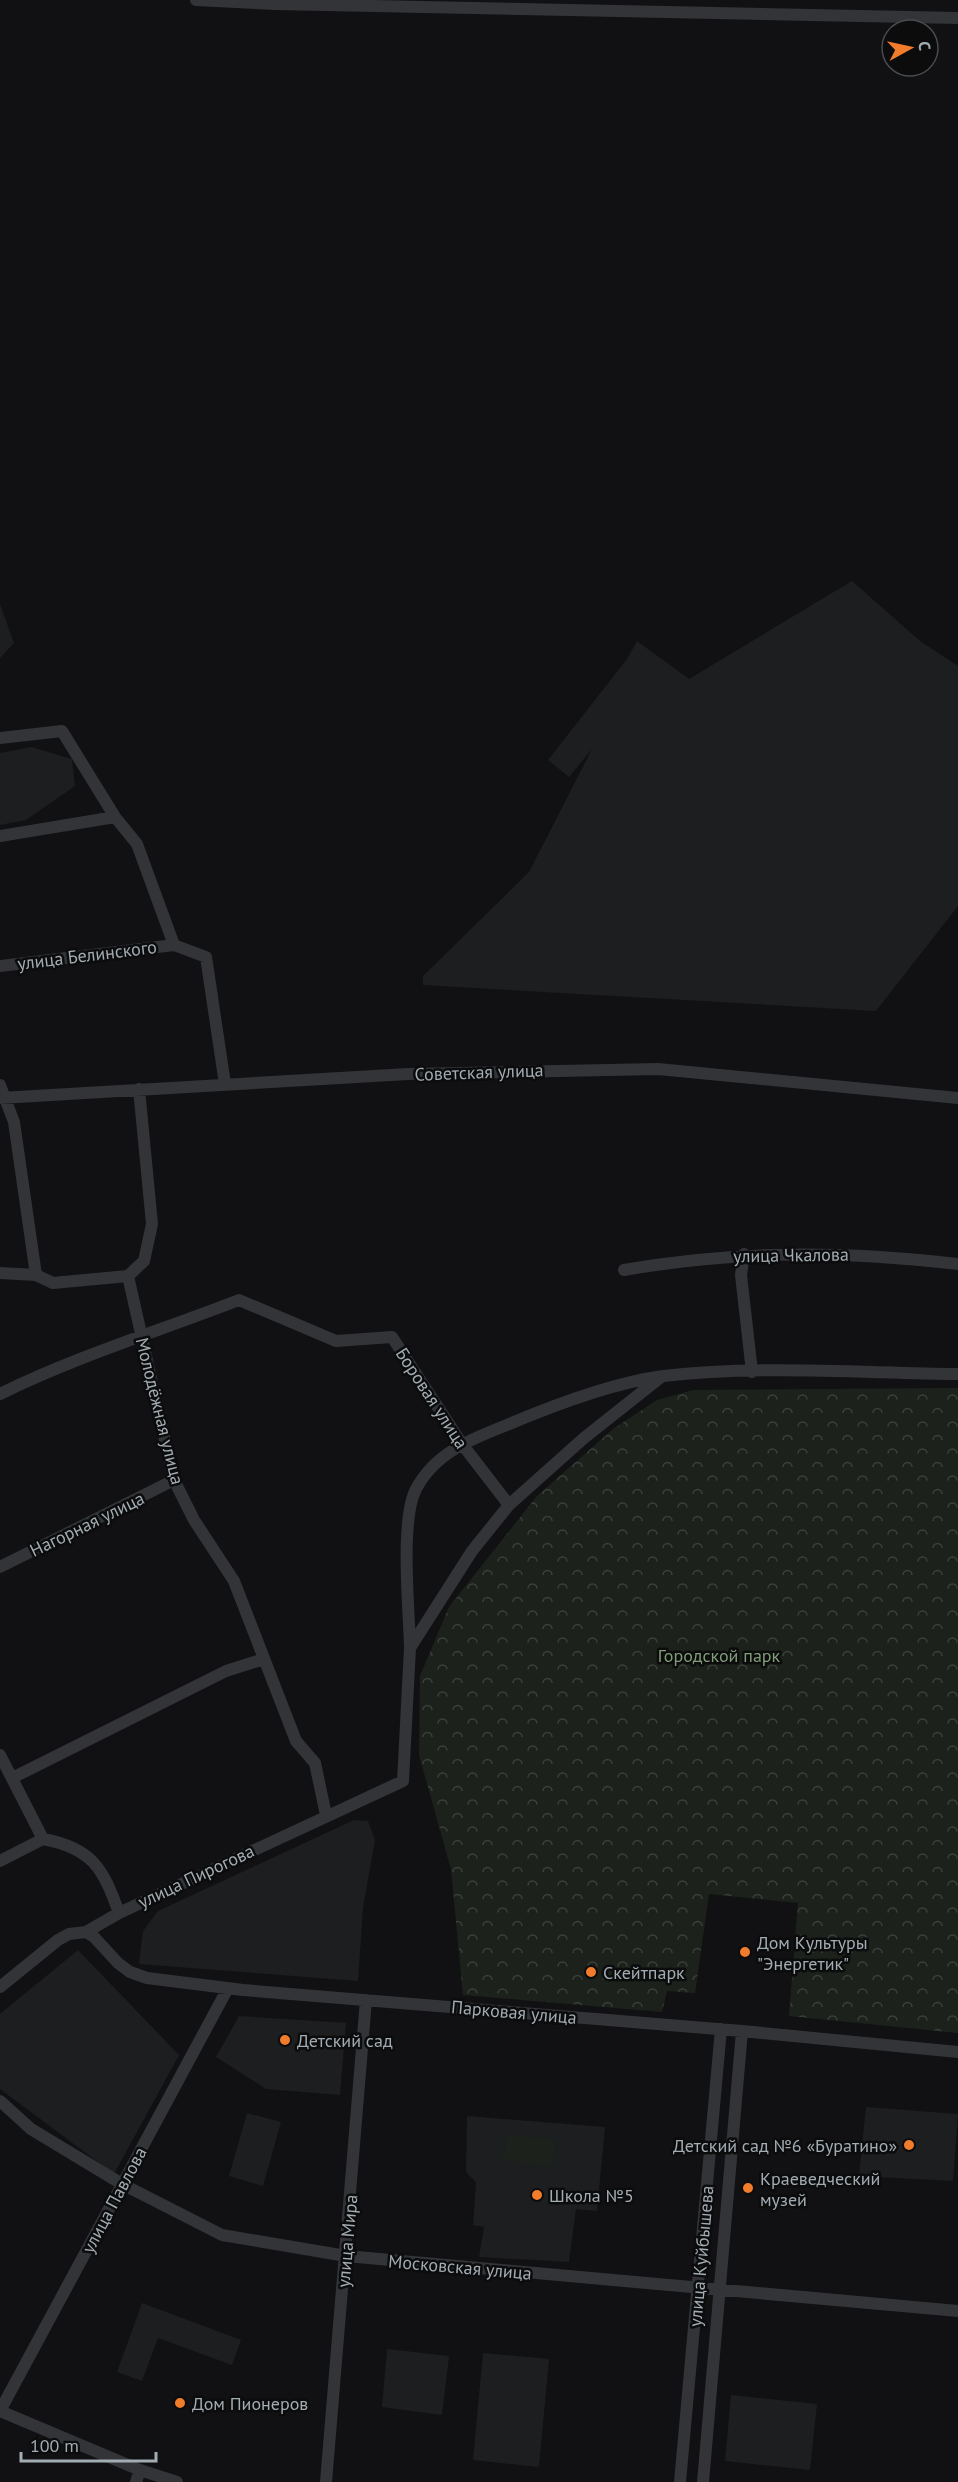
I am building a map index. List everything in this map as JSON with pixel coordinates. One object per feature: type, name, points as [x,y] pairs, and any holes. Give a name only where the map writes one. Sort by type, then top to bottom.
[{"type":"street","points":[[196,0],[275,4],[958,18]]},
{"type":"street","points":[[0,738],[62,731],[116,817],[137,844],[174,945],[206,957],[225,1084]]},
{"type":"street","points":[[0,836],[116,817]]},
{"type":"street","name":"улица Белинского","points":[[0,966],[174,945]]},
{"type":"street","name":"Советская улица","points":[[1,1093],[139,1089],[408,1074],[658,1069],[958,1098]]},
{"type":"street","points":[[0,1273],[36,1275],[53,1283],[128,1276],[144,1261],[152,1224],[139,1089]]},
{"type":"street","points":[[1,1093],[14,1122],[36,1275]]},
{"type":"street","points":[[744,1254],[741,1275],[752,1372]]},
{"type":"street","name":"улица Чкалова","points":[[624,1270],[744,1254],[870,1254],[958,1263]]},
{"type":"street","name":"Молодёжная улица","points":[[128,1276],[174,1480],[194,1520],[234,1581],[296,1741],[315,1763],[326,1815]]},
{"type":"street","name":"Боровая улица","points":[[0,1394],[49,1370],[142,1338],[238,1300],[336,1341],[392,1337],[462,1444],[509,1505]]},
{"type":"street","points":[[410,1648],[408,1517],[416,1490],[434,1464],[462,1444],[562,1401],[661,1377],[752,1372],[958,1374]]},
{"type":"street","points":[[410,1648],[472,1551],[509,1505],[584,1438],[661,1377]]},
{"type":"street","name":"Нагорная улица","points":[[0,1567],[174,1480]]},
{"type":"street","name":"улица Пирогова","points":[[0,1987],[58,1940],[69,1934],[86,1932],[119,1913],[403,1781],[410,1648]]},
{"type":"street","points":[[12,1778],[226,1671],[264,1659]]},
{"type":"street","points":[[0,1755],[43,1839]]},
{"type":"street","points":[[0,1861],[43,1839],[74,1846],[85,1853],[96,1866],[110,1888],[119,1913]]},
{"type":"street","name":"Парковая улица","points":[[86,1932],[94,1937],[118,1964],[139,1976],[228,1988],[721,2029],[958,2052]]},
{"type":"street","name":"улица Павлова","points":[[0,2411],[228,1988]]},
{"type":"street","name":"улица Мира","points":[[326,2482],[366,2000]]},
{"type":"street","name":"улица Куйбышева","points":[[680,2482],[721,2029]]},
{"type":"street","name":"улица Куйбышева","points":[[703,2482],[742,2031]]},
{"type":"street","name":"Московская улица","points":[[0,2101],[31,2129],[122,2184],[222,2235],[346,2256],[698,2290],[958,2311]]},
{"type":"street","points":[[0,2411],[138,2476],[172,2481]]},
{"type":"shaded area","points":[[852,581],[920,641],[958,666],[958,906],[876,1011],[423,985],[423,976],[529,872],[592,749],[569,777],[548,760],[627,659],[637,641],[689,679]]},
{"type":"shaded area","points":[[0,604],[14,643],[0,658]]},
{"type":"shaded area","points":[[31,747],[72,759],[75,786],[26,820],[0,825],[0,753]]},
{"type":"shaded area","points":[[354,1820],[368,1821],[375,1840],[363,1908],[358,1981],[139,1964],[143,1931],[158,1911]]},
{"type":"shaded area","points":[[78,1950],[179,2055],[114,2174],[0,2089],[0,2014]]},
{"type":"shaded area","name":"Детский сад","points":[[239,2016],[346,2023],[340,2095],[266,2089],[216,2057]]},
{"type":"shaded area","name":"Детский сад №6 «Буратино»","points":[[866,2107],[958,2114],[953,2181],[859,2176]]},
{"type":"shaded area","points":[[247,2113],[281,2122],[263,2186],[229,2176]]},
{"type":"shaded area","name":"Школа №5","points":[[467,2116],[605,2127],[597,2211],[576,2209],[569,2262],[479,2257],[484,2227],[473,2225],[476,2182],[466,2172]]},
{"type":"shaded area","points":[[142,2303],[241,2340],[232,2365],[158,2338],[142,2381],[117,2372]]},
{"type":"shaded area","points":[[387,2349],[449,2356],[442,2415],[382,2407]]},
{"type":"shaded area","points":[[483,2353],[549,2359],[539,2467],[473,2460]]},
{"type":"shaded area","points":[[731,2395],[817,2404],[810,2470],[725,2461]]},
{"type":"green space","name":"Городской парк","points":[[958,1388],[958,2033],[789,2016],[798,1903],[709,1894],[695,1993],[667,1991],[662,2012],[463,1995],[451,1869],[419,1755],[420,1676],[449,1607],[537,1496],[613,1429],[657,1400],[693,1390]]},
{"type":"green space","points":[[507,2134],[556,2140],[552,2167],[504,2160]]},
{"type":"place","name":"Дом Культуры \"Энергетик\"","points":[[745,1952]]},
{"type":"place","name":"Скейтпарк","points":[[591,1972]]},
{"type":"place","name":"Детский сад","points":[[285,2040]]},
{"type":"place","name":"Детский сад №6 «Буратино»","points":[[909,2145]]},
{"type":"place","name":"Краеведческий музей","points":[[748,2188]]},
{"type":"place","name":"Школа №5","points":[[537,2195]]},
{"type":"place","name":"Дом Пионеров","points":[[180,2403]]}]
